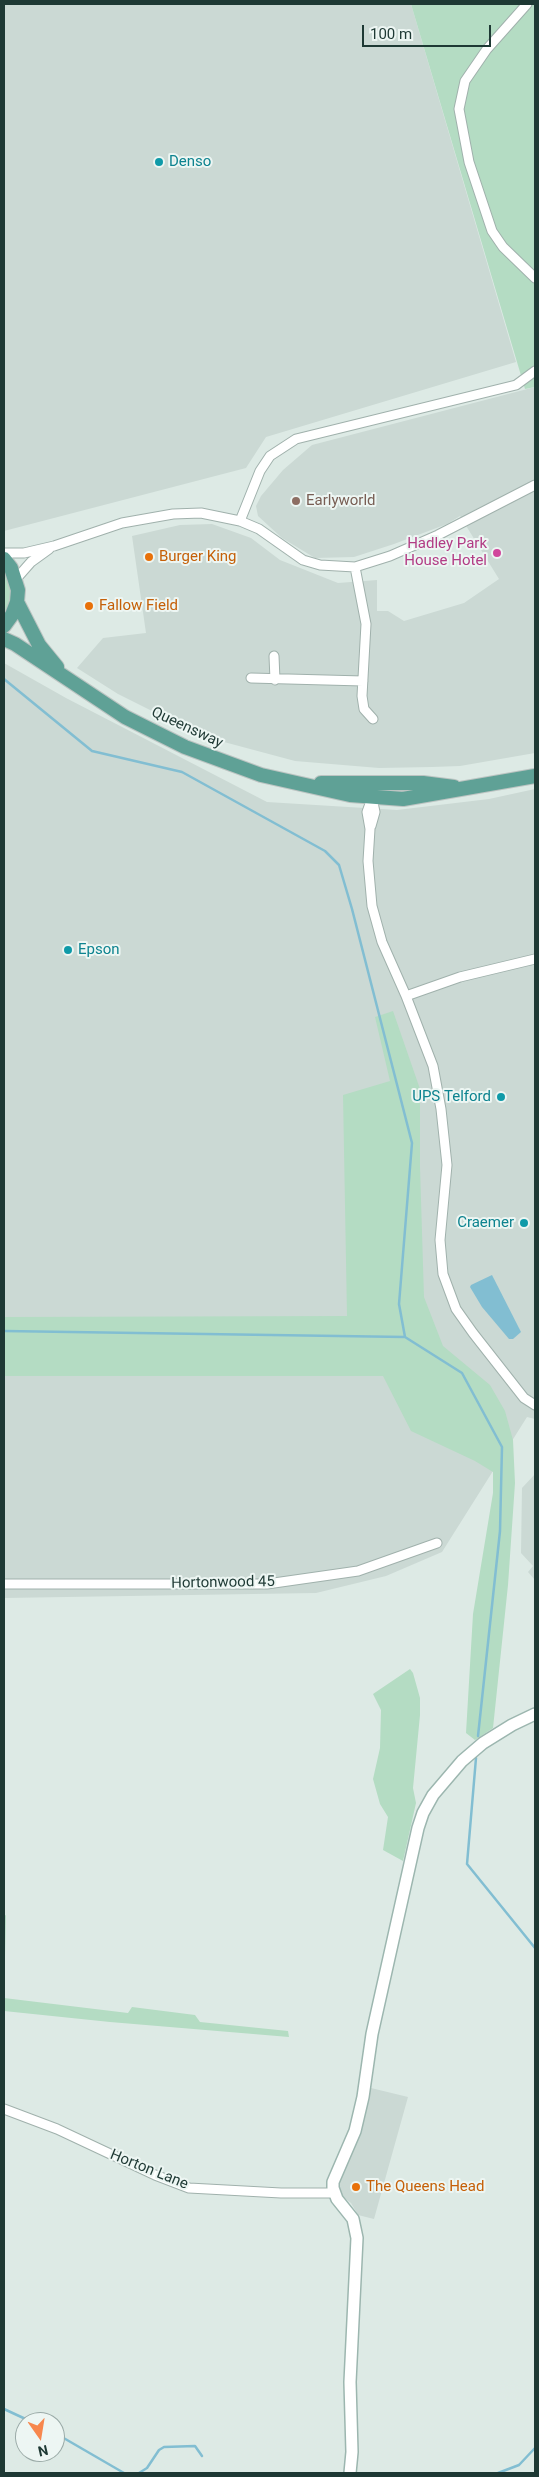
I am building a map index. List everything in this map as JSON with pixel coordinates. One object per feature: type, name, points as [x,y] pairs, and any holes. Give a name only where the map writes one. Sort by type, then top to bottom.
[{"type":"main road","points":[[4,559],[16,578],[17,602],[12,615],[4,626]]},
{"type":"main road","name":"Queensway","points":[[17,602],[39,645],[69,680]]},
{"type":"main road","name":"Queensway","points":[[4,639],[15,644],[125,718],[185,747],[261,775],[372,798],[412,799],[535,776]]},
{"type":"main road","points":[[372,798],[373,783]]},
{"type":"main road","name":"Queensway","points":[[301,784],[423,783],[470,788]]},
{"type":"street","points":[[527,4],[487,49],[465,81],[459,109],[468,162],[492,231],[503,247],[535,278]]},
{"type":"street","points":[[240,521],[260,471],[270,456],[296,439],[516,385],[535,371]]},
{"type":"street","points":[[4,553],[24,553],[54,546],[122,523],[173,514],[207,513],[240,521],[259,530],[303,560],[320,566],[355,567],[390,556],[438,535],[535,485]]},
{"type":"street","points":[[16,578],[31,562],[54,546]]},
{"type":"street","points":[[355,567],[366,624],[363,681],[364,709],[373,719]]},
{"type":"street","points":[[274,656],[274,680]]},
{"type":"street","points":[[251,678],[363,681]]},
{"type":"street","points":[[372,798],[375,812],[370,829],[368,862],[372,906],[382,942],[406,996],[433,1066],[441,1109],[447,1165],[440,1240],[443,1274],[456,1309],[518,1391],[535,1405]]},
{"type":"street","points":[[406,996],[460,977],[535,959]]},
{"type":"street","name":"Hortonwood 45","points":[[4,1584],[267,1584],[358,1571],[437,1543]]},
{"type":"street","points":[[350,2473],[352,2452],[350,2382],[357,2238],[353,2219],[334,2194],[333,2182],[355,2131],[363,2097],[372,2034],[423,1813],[433,1795],[462,1761],[483,1743],[512,1725],[535,1714]]},
{"type":"street","name":"Horton Lane","points":[[4,2108],[57,2129],[155,2175],[189,2188],[334,2194]]},
{"type":"shaded area","points":[[4,4],[411,4],[516,362],[266,437],[246,468],[4,531]]},
{"type":"shaded area","points":[[535,387],[535,753],[460,766],[432,767],[379,768],[295,761],[224,742],[182,726],[118,694],[77,668],[103,638],[146,633],[132,536],[180,525],[212,524],[251,538],[280,560],[338,583],[377,580],[377,611],[388,611],[404,621],[464,603],[499,579],[460,516],[447,524],[354,557],[315,558],[282,538],[258,516],[256,506],[261,496],[283,470],[312,445]]},
{"type":"shaded area","points":[[4,663],[66,698],[267,802],[397,810],[489,799],[535,789],[535,1419],[527,1417],[442,1552],[386,1576],[316,1593],[4,1598]]},
{"type":"shaded area","points":[[535,1474],[535,1580],[528,1572],[533,1566],[521,1553],[522,1488]]},
{"type":"shaded area","points":[[371,2088],[408,2097],[374,2219],[358,2215],[351,2203],[336,2192],[360,2128]]},
{"type":"green space","points":[[411,4],[535,4],[535,387],[525,389]]},
{"type":"green space","points":[[4,570],[11,590],[9,604],[4,613]]},
{"type":"green space","points":[[393,1011],[420,1089],[424,1297],[443,1346],[490,1385],[505,1411],[513,1440],[515,1483],[508,1585],[493,1728],[475,1740],[466,1733],[473,1614],[493,1493],[493,1472],[475,1461],[411,1431],[383,1376],[4,1376],[4,1317],[347,1316],[343,1095],[390,1081],[375,1017]]},
{"type":"green space","points":[[410,1669],[413,1673],[420,1698],[420,1715],[413,1788],[416,1803],[403,1861],[383,1850],[388,1817],[380,1804],[373,1779],[380,1748],[381,1710],[373,1694]]},
{"type":"green space","points":[[6,1915],[4,1998],[4,1916]]},
{"type":"green space","points":[[4,1998],[128,2013],[132,2007],[195,2015],[200,2022],[288,2031],[289,2037],[4,2011]]},
{"type":"water","points":[[492,1275],[521,1332],[513,1339],[509,1339],[482,1307],[470,1287]]},
{"type":"waterway","points":[[4,679],[92,751],[182,772],[325,851],[339,865],[412,1143],[399,1304],[405,1337]]},
{"type":"waterway","points":[[4,1331],[405,1337],[462,1373],[502,1447],[500,1531],[478,1736]]},
{"type":"waterway","points":[[476,1758],[467,1864],[535,1948]]},
{"type":"waterway","points":[[4,2409],[15,2414]]},
{"type":"waterway","points":[[65,2439],[124,2473]]},
{"type":"waterway","points":[[139,2473],[147,2468],[159,2450],[164,2447],[195,2446],[202,2456]]},
{"type":"waterway","points":[[498,2473],[519,2465],[535,2448]]},
{"type":"place","name":"Denso","points":[[159,162]]},
{"type":"place","name":"Earlyworld","points":[[296,501]]},
{"type":"place","name":"Hadley Park House Hotel","points":[[497,553]]},
{"type":"place","name":"Burger King","points":[[149,557]]},
{"type":"place","name":"Fallow Field","points":[[89,606]]},
{"type":"place","name":"Epson","points":[[68,950]]},
{"type":"place","name":"UPS Telford","points":[[501,1097]]},
{"type":"place","name":"Craemer","points":[[524,1223]]},
{"type":"place","name":"The Queens Head","points":[[356,2187]]}]
